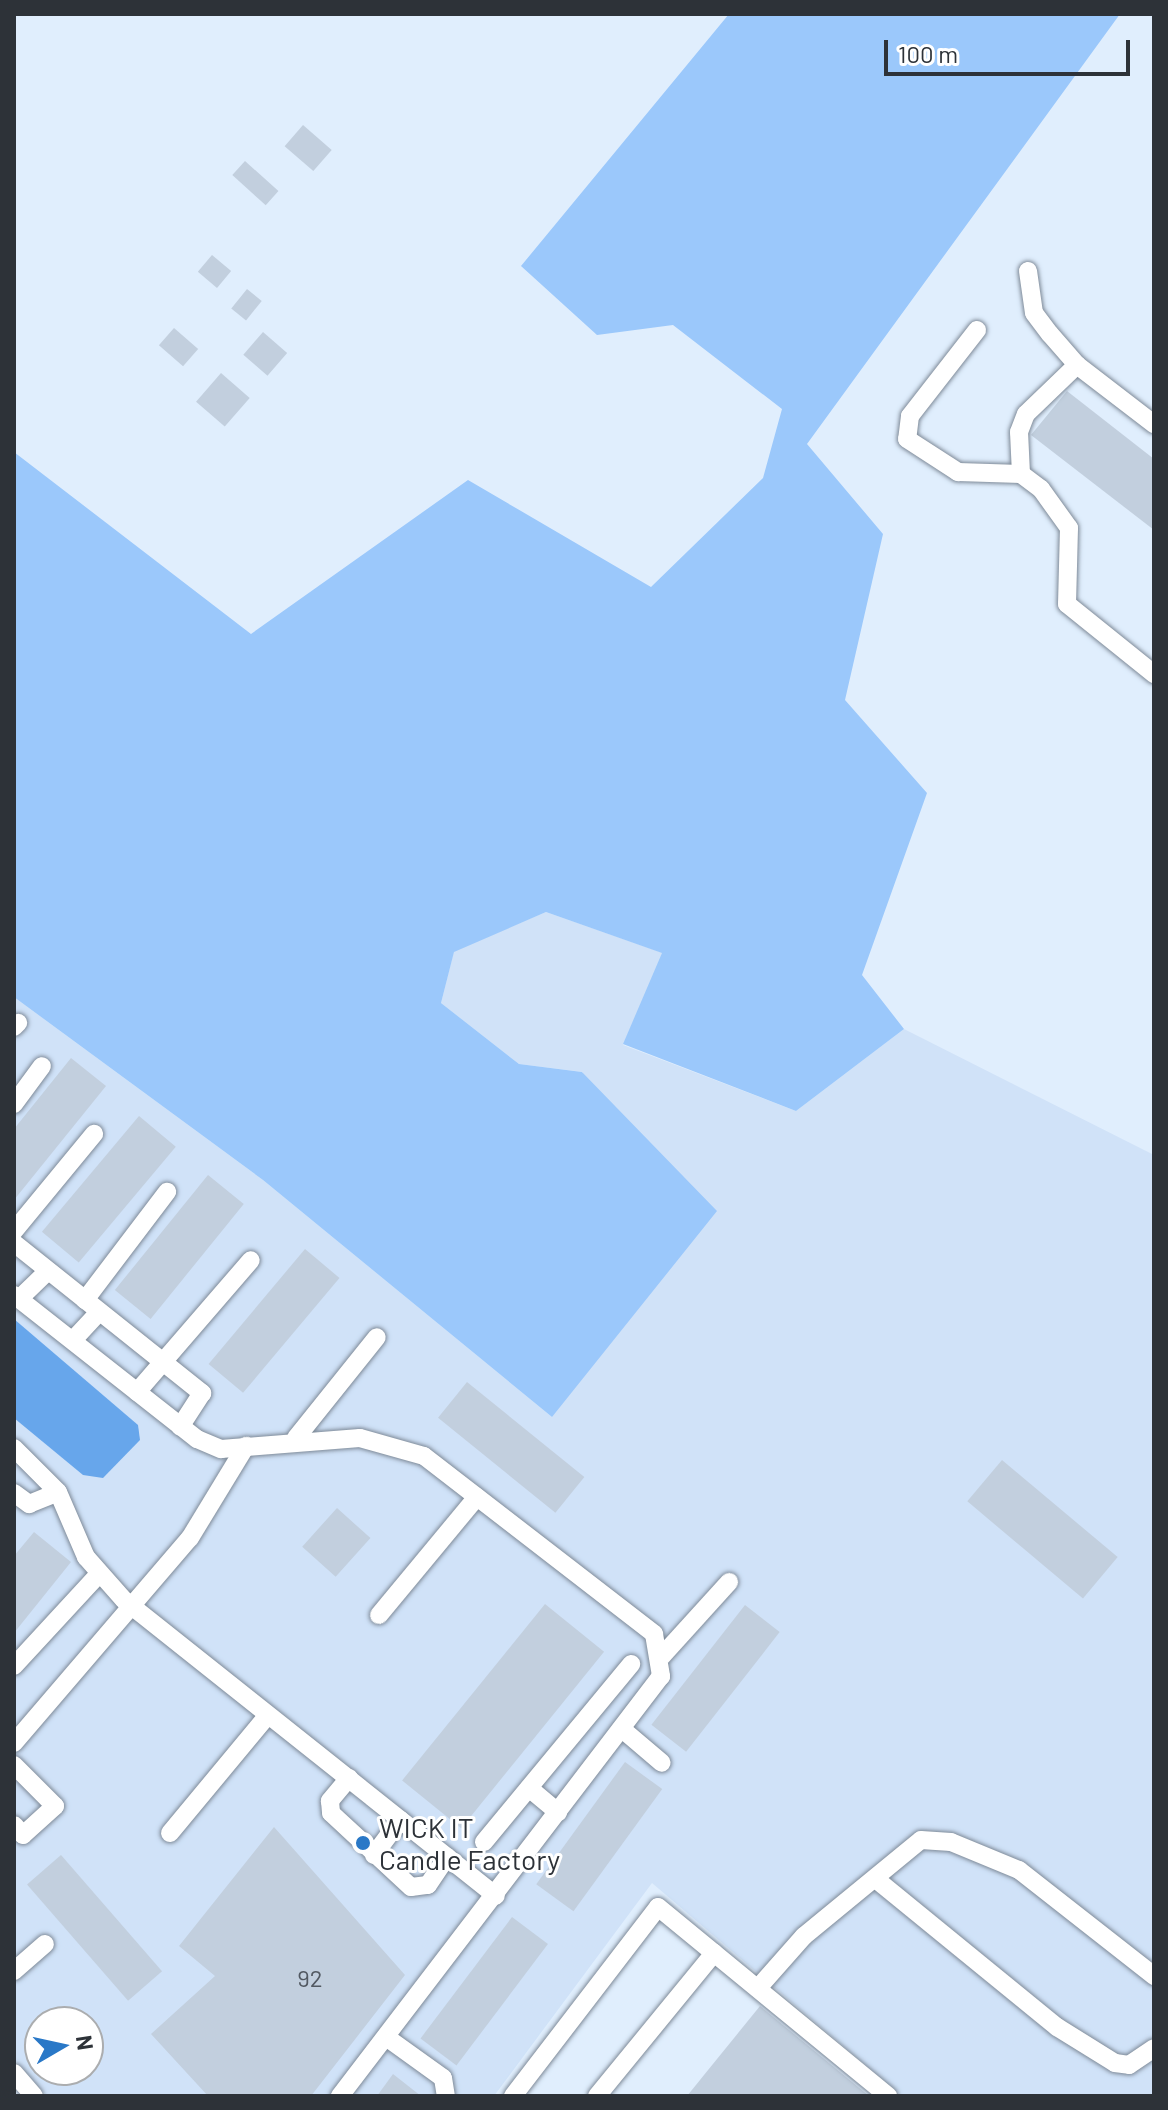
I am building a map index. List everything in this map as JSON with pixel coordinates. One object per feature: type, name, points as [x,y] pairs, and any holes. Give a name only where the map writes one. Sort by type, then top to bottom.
[{"type":"street","points":[[1028,271],[1034,313],[1077,365],[1154,424]]},
{"type":"street","points":[[977,330],[903,427],[924,455],[958,472],[1021,474]]},
{"type":"street","points":[[1077,365],[1026,414],[1019,432],[1021,474],[1069,528],[1067,604],[1154,674]]},
{"type":"street","points":[[14,1104],[42,1066]]},
{"type":"street","points":[[14,1231],[94,1134]]},
{"type":"street","points":[[74,1339],[92,1306],[167,1192]]},
{"type":"street","points":[[14,1243],[202,1393],[180,1427]]},
{"type":"street","points":[[137,1392],[251,1260]]},
{"type":"street","points":[[48,1271],[18,1296],[180,1427],[221,1449],[296,1438],[392,1444],[424,1456],[654,1634],[662,1656],[661,1676],[496,1896],[340,2096]]},
{"type":"street","points":[[296,1438],[377,1337]]},
{"type":"street","points":[[14,1743],[190,1538],[246,1446]]},
{"type":"street","points":[[14,1448],[58,1492],[99,1574],[132,1607],[496,1896]]},
{"type":"street","points":[[14,1493],[29,1504],[58,1492]]},
{"type":"street","points":[[379,1615],[477,1497]]},
{"type":"street","points":[[14,1666],[99,1574]]},
{"type":"street","points":[[662,1656],[729,1582]]},
{"type":"street","points":[[484,1842],[631,1664]]},
{"type":"street","points":[[170,1833],[268,1715]]},
{"type":"street","points":[[579,1727],[606,1750]]},
{"type":"street","points":[[622,1729],[662,1763]]},
{"type":"street","points":[[14,1765],[55,1806],[23,1835],[14,1825]]},
{"type":"street","points":[[349,1778],[330,1801],[331,1813],[374,1855],[418,1888],[447,1857]]},
{"type":"street","points":[[529,1788],[558,1812]]},
{"type":"street","points":[[374,1855],[400,1820]]},
{"type":"street","points":[[758,1988],[804,1936],[878,1881],[921,1840],[951,1842],[1019,1870],[1154,1976]]},
{"type":"street","points":[[878,1881],[1057,2027],[1115,2063],[1129,2065],[1154,2048]]},
{"type":"street","points":[[513,2096],[658,1907],[888,2096]]},
{"type":"street","points":[[14,1971],[45,1944]]},
{"type":"street","points":[[597,2096],[714,1953]]},
{"type":"street","points":[[386,2037],[443,2078],[446,2096]]},
{"type":"street","points":[[14,2073],[34,2096]]},
{"type":"shaded area","points":[[729,14],[1120,14],[807,444],[883,534],[845,700],[927,793],[862,975],[904,1029],[796,1111],[623,1044],[662,953],[546,912],[454,952],[441,1003],[519,1064],[582,1072],[717,1211],[552,1417],[263,1180],[14,997],[14,452],[251,634],[468,480],[651,587],[763,478],[782,409],[673,325],[597,335],[521,266]]},
{"type":"shaded area","points":[[546,912],[663,953],[623,1045],[796,1111],[904,1029],[1154,1155],[1154,2096],[902,2096],[652,1883],[494,2096],[47,2096],[38,2086],[104,2086],[104,2006],[24,2006],[24,2070],[14,2059],[14,997],[263,1180],[552,1417],[583,1072],[519,1064],[441,1003],[454,951]]},
{"type":"shaded area","points":[[14,1319],[138,1425],[140,1440],[103,1478],[83,1475],[14,1418]]},
{"type":"building","points":[[303,125],[332,150],[313,171],[285,146]]},
{"type":"building","points":[[245,161],[278,191],[266,205],[232,175]]},
{"type":"building","points":[[212,255],[231,271],[217,288],[198,272]]},
{"type":"building","points":[[247,289],[262,301],[246,320],[231,308]]},
{"type":"building","points":[[174,328],[198,349],[183,366],[159,345]]},
{"type":"building","points":[[263,332],[287,353],[267,376],[243,355]]},
{"type":"building","points":[[221,373],[250,398],[225,427],[196,402]]},
{"type":"building","points":[[1067,391],[1154,459],[1154,530],[1031,435]]},
{"type":"building","points":[[71,1058],[106,1086],[14,1200],[14,1129]]},
{"type":"building","points":[[139,1116],[176,1147],[79,1263],[42,1232]]},
{"type":"building","points":[[208,1175],[244,1204],[151,1319],[115,1290]]},
{"type":"building","points":[[305,1249],[339,1278],[243,1393],[209,1364]]},
{"type":"building","points":[[467,1382],[584,1477],[555,1513],[438,1418]]},
{"type":"building","points":[[1002,1460],[1118,1557],[1083,1598],[967,1501]]},
{"type":"building","points":[[337,1508],[370,1538],[336,1577],[302,1547]]},
{"type":"building","points":[[34,1532],[71,1562],[14,1633],[14,1556]]},
{"type":"building","points":[[545,1604],[604,1652],[461,1828],[402,1780]]},
{"type":"building","points":[[745,1605],[780,1632],[686,1752],[651,1725]]},
{"type":"building","points":[[625,1762],[662,1789],[573,1911],[536,1884]]},
{"type":"building","points":[[274,1827],[405,1975],[311,2096],[208,2096],[151,2034],[215,1976],[179,1946]]},
{"type":"building","points":[[61,1855],[162,1971],[128,2001],[27,1885]]},
{"type":"building","points":[[512,1917],[548,1944],[456,2065],[421,2038]]},
{"type":"building","points":[[760,2006],[869,2096],[687,2096]]},
{"type":"building","points":[[393,2074],[421,2096],[377,2096]]},
{"type":"place","name":"WICK IT Candle Factory","points":[[363,1843]]}]
